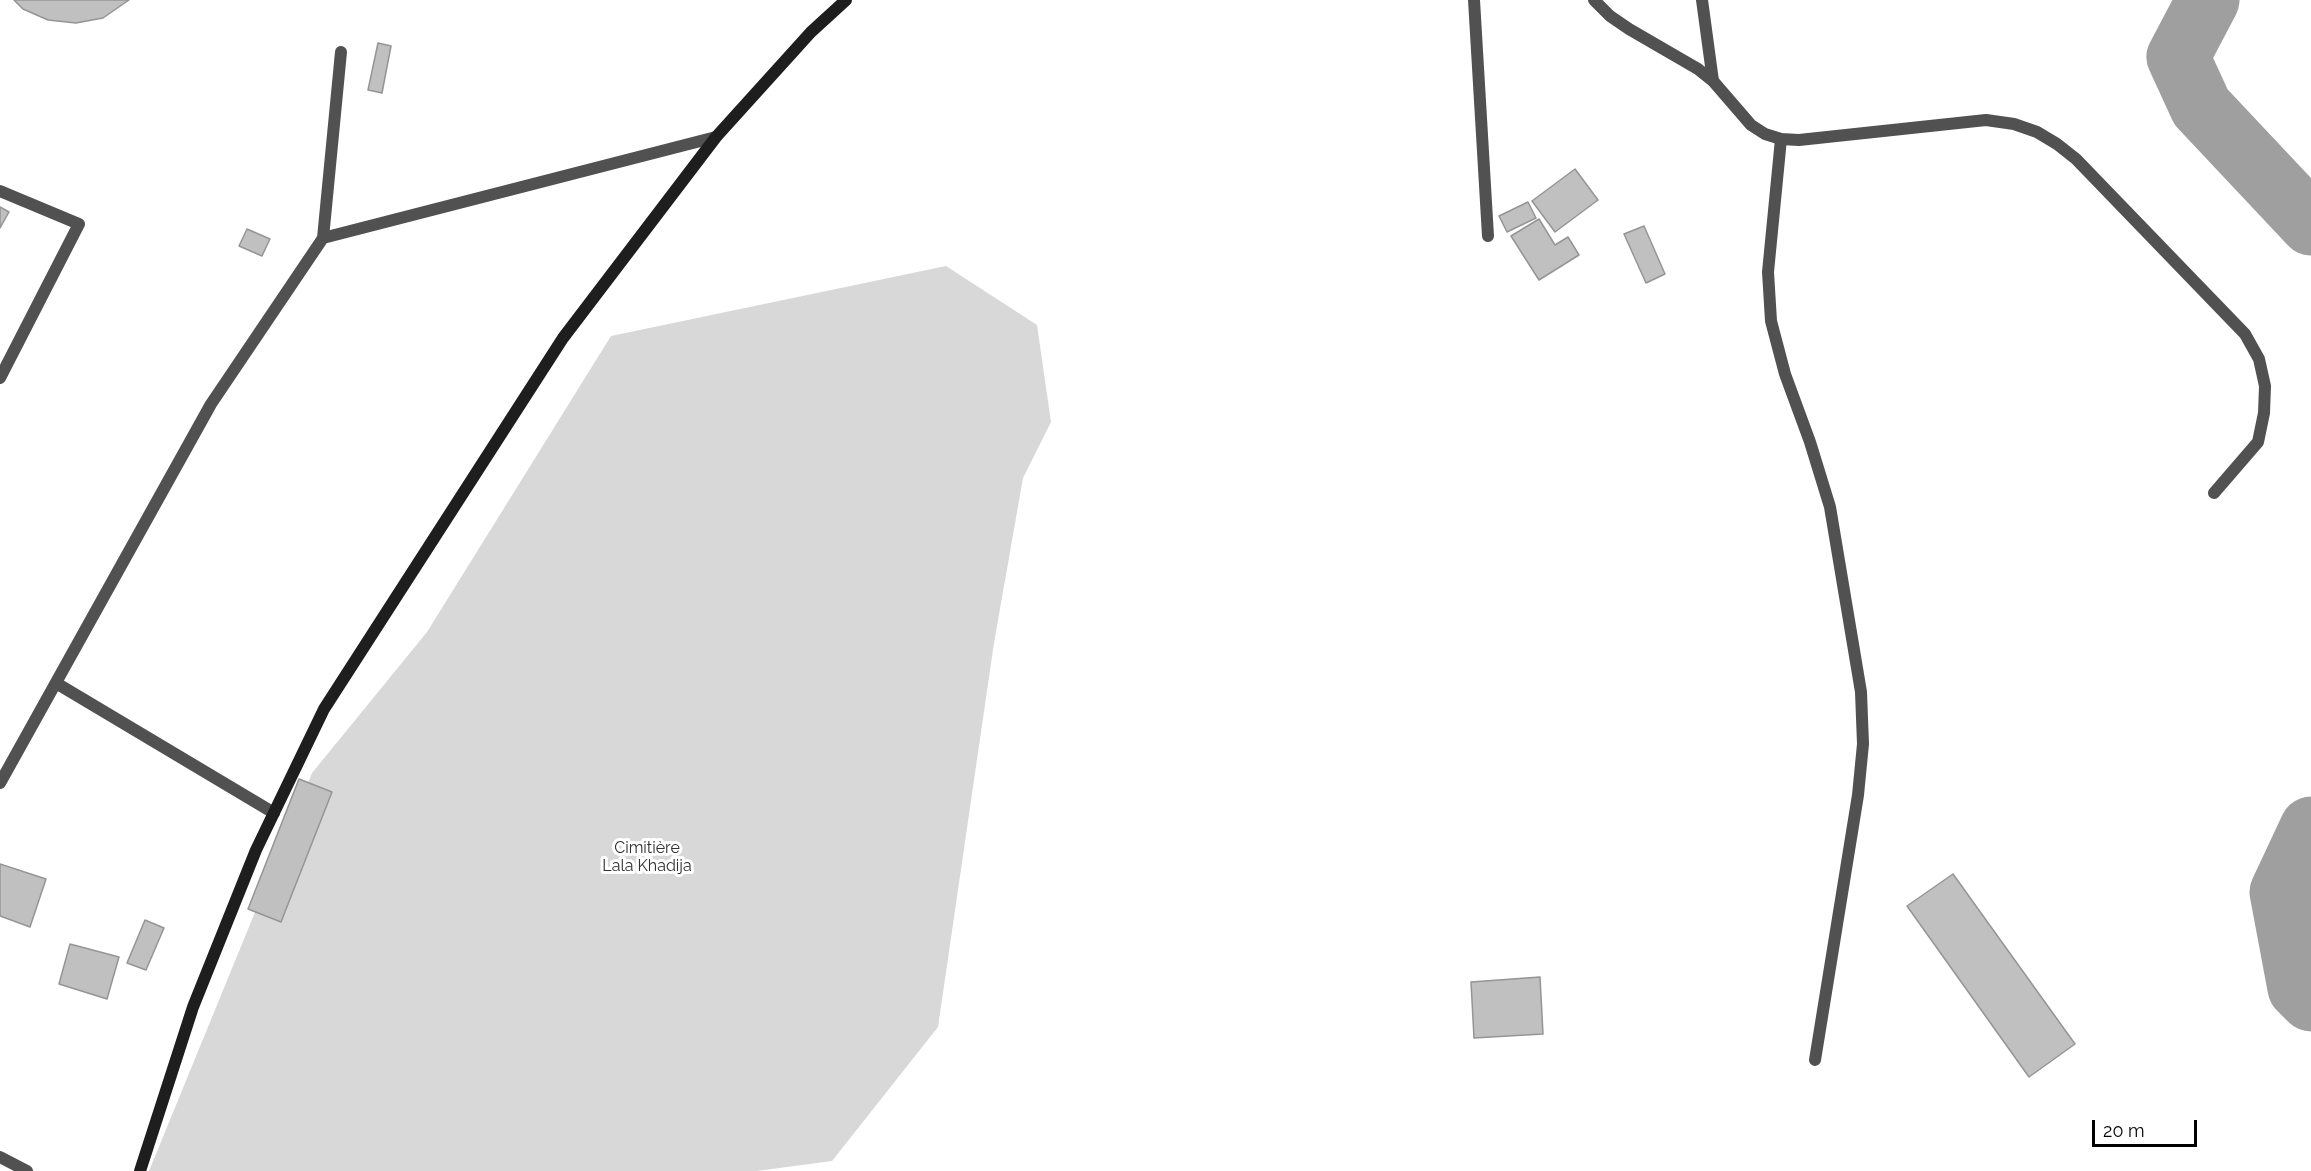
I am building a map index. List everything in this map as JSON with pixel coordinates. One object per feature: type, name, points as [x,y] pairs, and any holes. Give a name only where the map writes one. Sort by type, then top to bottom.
[{"type":"street","points":[[140,1171],[193,1007],[255,850],[324,709],[563,338],[716,137],[811,32],[846,0]]},
{"type":"street","points":[[1474,0],[1488,236]]},
{"type":"street","points":[[1594,0],[1610,16],[1629,29],[1680,57],[1713,81],[1751,125],[1766,134],[1781,139],[1799,140],[1986,120],[2014,124],[2037,132],[2076,159],[2245,334],[2259,359],[2265,386],[2264,413],[2258,442],[2214,493]]},
{"type":"street","points":[[1702,0],[1713,81]]},
{"type":"street","points":[[0,783],[211,404],[322,238],[341,52]]},
{"type":"street","points":[[322,238],[716,137]]},
{"type":"street","points":[[1781,139],[1768,272],[1771,321],[1785,374],[1810,442],[1830,507],[1861,692],[1863,744],[1858,795],[1815,1060]]},
{"type":"street","points":[[0,191],[79,224],[0,378]]},
{"type":"street","points":[[56,683],[274,813]]},
{"type":"street","points":[[0,1157],[27,1171]]},
{"type":"green space","name":"Cimitière Lala Khadija","points":[[946,266],[1037,325],[1051,422],[1023,478],[994,643],[938,1027],[832,1161],[757,1171],[149,1171],[312,773],[427,632],[611,336]]},
{"type":"building","points":[[14,0],[129,0],[103,18],[76,23],[48,20],[23,9]]},
{"type":"building","points":[[378,43],[391,46],[382,93],[368,90]]},
{"type":"building","points":[[1575,169],[1598,200],[1555,232],[1532,201]]},
{"type":"building","points":[[1528,202],[1536,218],[1507,232],[1499,216]]},
{"type":"building","points":[[0,207],[9,212],[0,228]]},
{"type":"building","points":[[1539,219],[1555,245],[1568,237],[1579,255],[1539,280],[1511,236]]},
{"type":"building","points":[[1644,226],[1665,274],[1646,283],[1624,234]]},
{"type":"building","points":[[247,229],[270,239],[262,256],[239,246]]},
{"type":"building","points":[[299,779],[332,792],[281,922],[248,909]]},
{"type":"building","points":[[0,864],[46,879],[30,927],[0,916]]},
{"type":"building","points":[[1953,874],[2075,1044],[2029,1077],[1907,906]]},
{"type":"building","points":[[145,920],[164,928],[146,970],[127,963]]},
{"type":"building","points":[[70,944],[119,957],[107,999],[59,984]]},
{"type":"building","points":[[1540,977],[1543,1034],[1474,1038],[1471,982]]},
{"type":"waterway","points":[[2208,0],[2178,57],[2201,107],[2311,224]]},
{"type":"waterway","points":[[2311,828],[2281,892],[2299,988],[2311,1000]]}]
